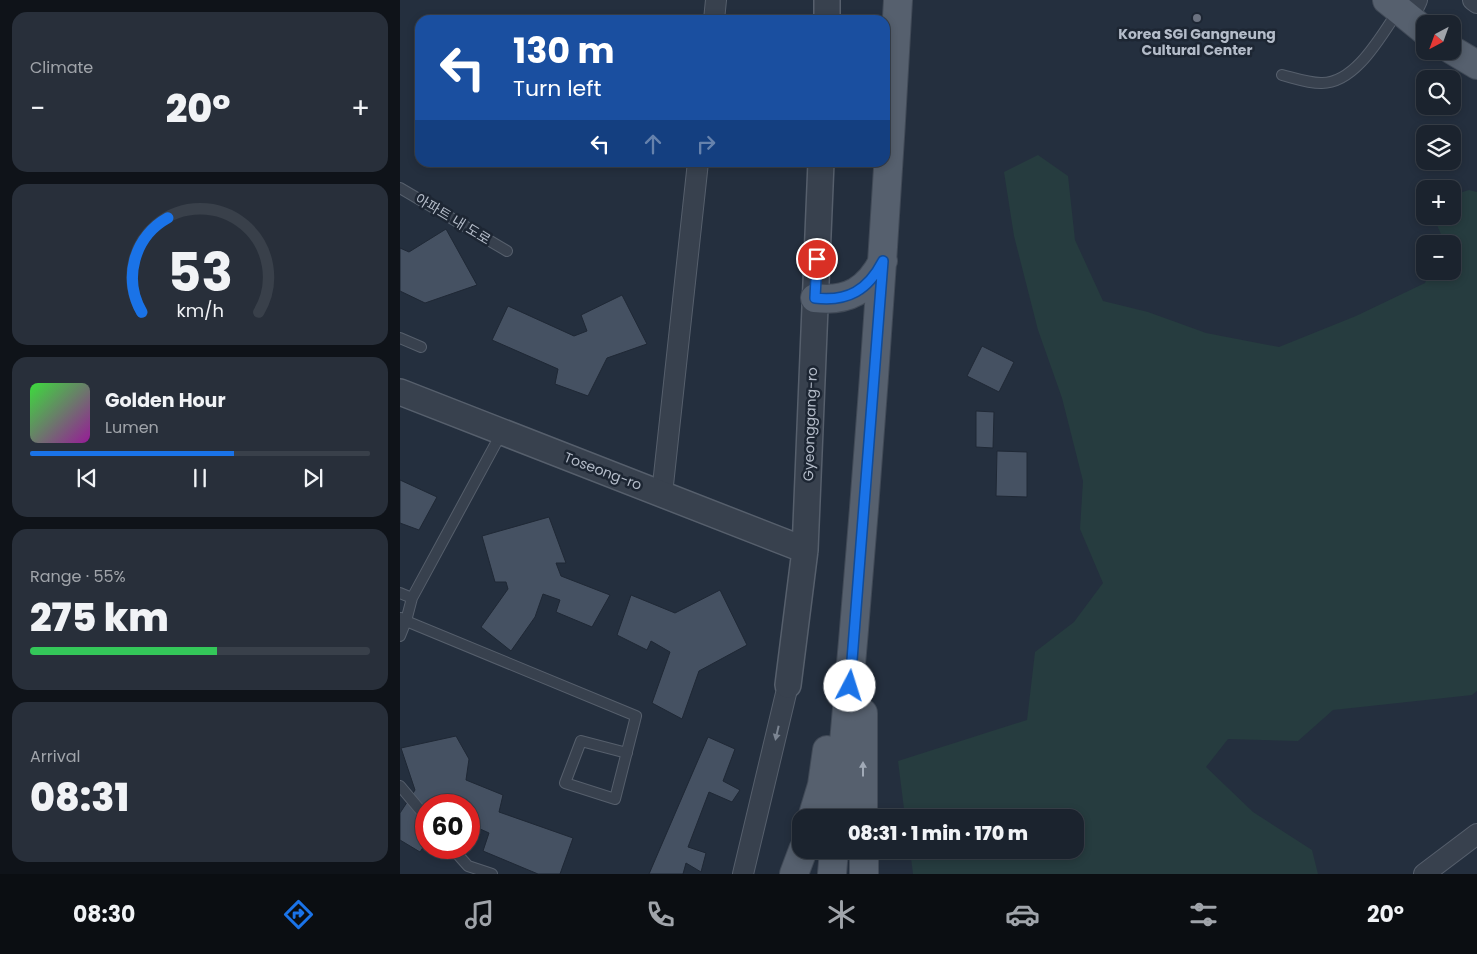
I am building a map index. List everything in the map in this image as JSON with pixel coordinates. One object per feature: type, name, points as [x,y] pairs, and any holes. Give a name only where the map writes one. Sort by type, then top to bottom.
[{"type":"main road","points":[[890,139],[898,0]]},
{"type":"main road","points":[[1461,55],[1477,65]]},
{"type":"main road","points":[[838,809],[860,574],[888,167]]},
{"type":"main road","points":[[815,298],[832,300],[854,294],[874,278],[883,261]]},
{"type":"main road","points":[[862,539],[863,809]]},
{"type":"main road","points":[[815,809],[822,785],[860,574]]},
{"type":"main road","points":[[794,874],[800,859]]},
{"type":"main road","points":[[832,874],[833,859]]},
{"type":"main road","points":[[864,859],[864,874]]},
{"type":"street","points":[[714,15],[716,0]]},
{"type":"street","points":[[826,15],[827,0]]},
{"type":"street","points":[[1473,0],[1477,2]]},
{"type":"street","points":[[662,494],[697,167]]},
{"type":"street","name":"Gyeonggang-ro","points":[[788,685],[805,550],[821,167]]},
{"type":"street","name":"Toseong-ro","points":[[400,392],[805,550]]},
{"type":"street","points":[[743,874],[788,685]]},
{"type":"street","points":[[1424,874],[1477,834]]},
{"type":"lane","points":[[1282,75],[1322,84],[1348,75],[1407,12]]},
{"type":"lane","name":"아파트 내 도로","points":[[400,188],[507,251]]},
{"type":"lane","points":[[400,338],[421,347]]},
{"type":"lane","points":[[400,636],[403,619],[412,598],[502,432]]},
{"type":"lane","points":[[400,593],[412,598]]},
{"type":"lane","points":[[403,619],[636,716],[627,753],[615,800],[565,783],[581,741],[627,753]]},
{"type":"lane","points":[[400,786],[415,804]]},
{"type":"lane","points":[[462,859],[468,866],[492,874]]},
{"type":"green space","points":[[1038,155],[1068,176],[1075,240],[1103,301],[1148,312],[1206,333],[1279,347],[1356,316],[1425,283],[1426,280],[1461,280],[1461,235],[1441,235],[1437,225],[1461,225],[1461,192],[1469,190],[1477,192],[1477,691],[1472,695],[1333,710],[1298,741],[1228,739],[1206,767],[1253,812],[1312,850],[1318,874],[913,874],[911,859],[1084,859],[1084,809],[904,809],[898,761],[1027,720],[1035,652],[1074,622],[1103,583],[1080,529],[1083,481],[1062,398],[1038,330],[1014,236],[1004,172]]},
{"type":"building","points":[[446,229],[477,285],[425,303],[400,291],[400,248],[409,252]]},
{"type":"building","points":[[622,295],[647,344],[607,358],[588,396],[555,384],[558,369],[492,340],[508,306],[574,336],[587,331],[581,315]]},
{"type":"building","points":[[982,346],[1014,362],[999,392],[967,376]]},
{"type":"building","points":[[976,411],[994,412],[993,448],[976,447]]},
{"type":"building","points":[[997,451],[1027,452],[1027,497],[996,496]]},
{"type":"building","points":[[400,480],[437,497],[419,530],[400,523]]},
{"type":"building","points":[[549,517],[566,563],[556,563],[561,576],[610,595],[592,627],[556,612],[560,600],[543,594],[535,617],[511,651],[481,627],[508,589],[506,582],[495,582],[482,536]]},
{"type":"building","points":[[720,590],[747,645],[699,671],[682,719],[652,703],[670,652],[651,641],[647,650],[617,635],[631,595],[675,613]]},
{"type":"building","points":[[456,736],[469,759],[466,780],[503,795],[499,812],[573,838],[560,874],[538,874],[483,851],[489,833],[480,829],[480,794],[415,794],[415,849],[400,840],[400,813],[415,790],[401,748]]},
{"type":"building","points":[[708,737],[735,749],[723,781],[740,790],[732,802],[709,792],[688,847],[706,853],[701,872],[686,863],[683,874],[649,874]]},
{"type":"place","name":"Korea SGI Gangneung Cultural Center","points":[[1197,18]]},
{"type":"route","points":[[817,259],[815,298],[832,300],[854,294],[874,278],[883,261],[850,686]]}]
